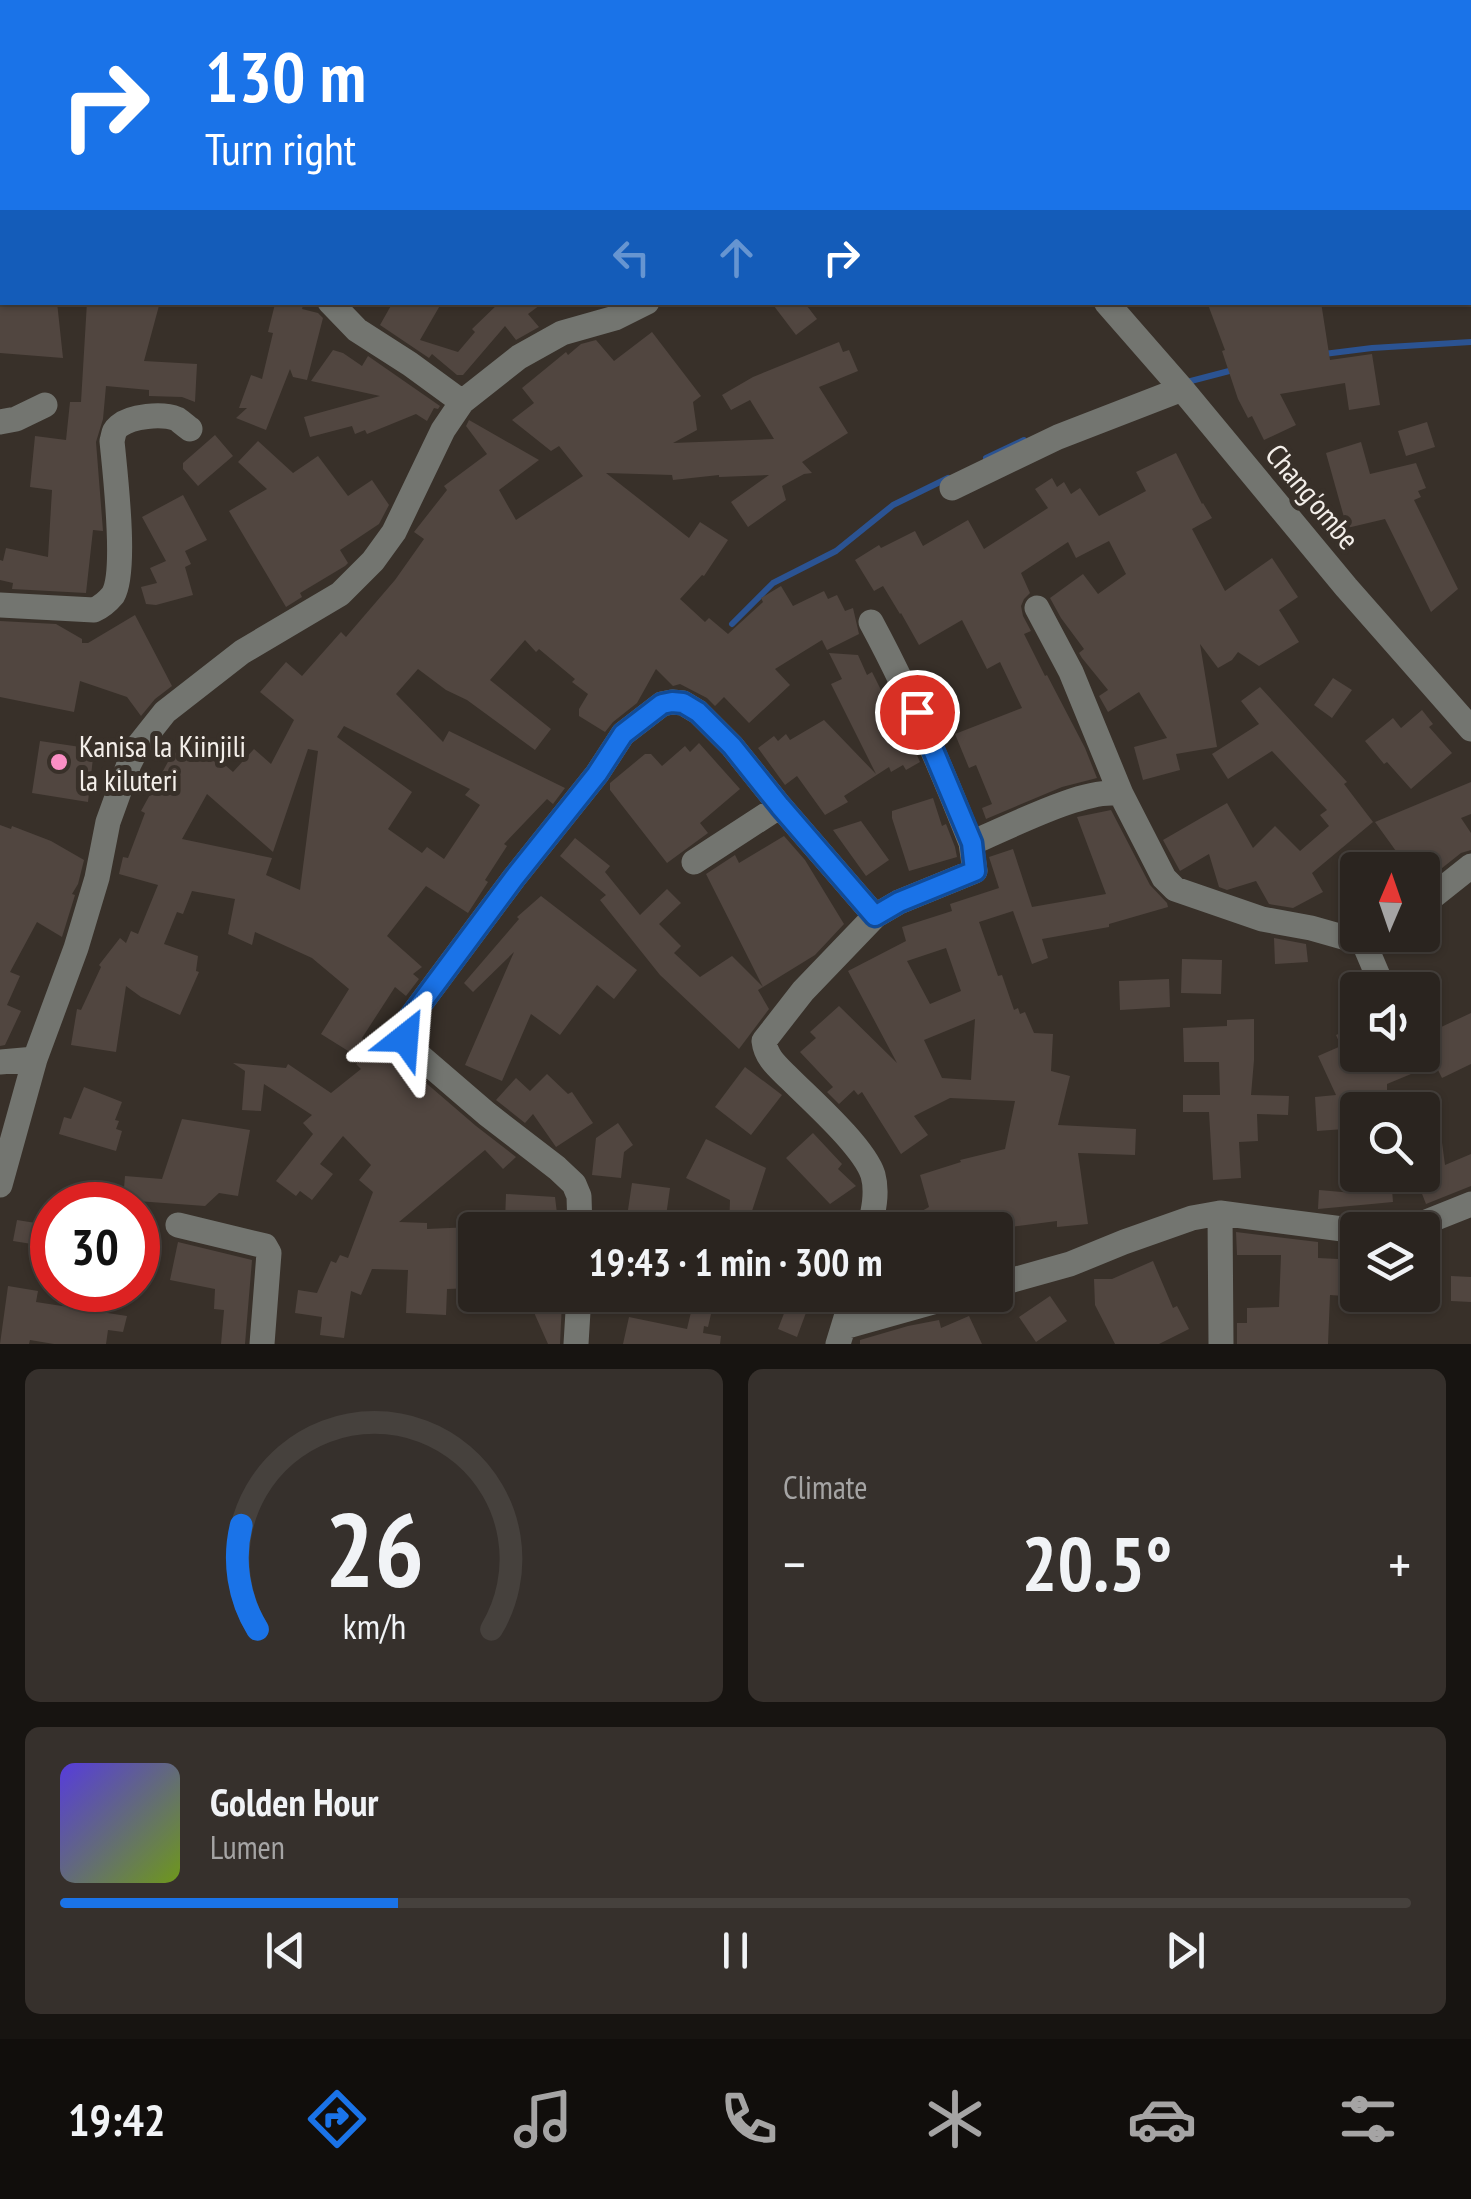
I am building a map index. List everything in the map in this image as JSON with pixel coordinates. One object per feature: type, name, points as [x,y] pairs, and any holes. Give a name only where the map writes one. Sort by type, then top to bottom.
[{"type":"street","points":[[0,1186],[35,1060],[76,948],[108,822],[138,746],[165,712],[242,652],[340,594],[373,561],[394,532],[443,430],[462,402],[519,357],[562,332],[614,318],[641,305]]},
{"type":"street","name":"Chang'ombe","points":[[1109,305],[1471,729]]},
{"type":"street","points":[[341,308],[357,330],[462,402]]},
{"type":"street","points":[[952,488],[1058,437],[1182,389]]},
{"type":"street","points":[[0,422],[45,405]]},
{"type":"street","points":[[0,605],[94,610],[102,606],[113,594],[119,575],[114,433],[121,424],[166,417],[178,420],[190,430]]},
{"type":"street","points":[[1038,608],[1071,672],[1122,794],[1164,878],[1175,890],[1262,918],[1340,933]]},
{"type":"street","points":[[871,622],[917,712],[972,843],[975,871],[875,916],[803,991],[764,1041],[769,1058],[868,1162],[874,1179],[873,1212]]},
{"type":"street","points":[[579,1212],[574,1184],[408,1046],[404,1026],[597,774],[623,734],[654,708],[672,702],[683,703],[698,712],[732,746],[875,916]]},
{"type":"street","points":[[972,843],[1060,806],[1112,792],[1122,794]]},
{"type":"street","points":[[694,862],[780,806]]},
{"type":"street","points":[[1440,891],[1471,866]]},
{"type":"street","points":[[0,1062],[35,1060]]},
{"type":"street","points":[[1440,1216],[1471,1204]]},
{"type":"street","points":[[1013,1280],[1070,1264],[1192,1218],[1220,1213],[1340,1229]]},
{"type":"street","points":[[1220,1213],[1221,1344]]},
{"type":"street","points":[[178,1225],[265,1246],[269,1253],[262,1344]]},
{"type":"street","points":[[576,1344],[578,1312]]},
{"type":"street","points":[[841,1335],[908,1312]]},
{"type":"building","points":[[57,305],[63,358],[0,353],[0,306]]},
{"type":"building","points":[[87,305],[159,305],[144,361],[197,364],[195,402],[182,397],[149,396],[149,390],[106,386],[96,442],[103,531],[93,530],[86,593],[12,589],[13,583],[0,580],[0,560],[3,561],[6,548],[48,557],[52,490],[30,487],[35,436],[66,440],[70,402],[81,402]]},
{"type":"building","points":[[275,305],[303,305],[302,309],[323,318],[307,380],[293,377],[290,369],[266,430],[236,418],[247,408],[239,408],[251,375],[262,379],[273,333],[268,332]]},
{"type":"building","points":[[391,305],[440,305],[420,340],[458,352],[475,332],[472,329],[497,305],[540,305],[528,314],[539,327],[516,340],[505,326],[463,375],[457,375],[432,354],[429,358],[380,325]]},
{"type":"building","points":[[773,305],[806,305],[817,319],[796,335]]},
{"type":"building","points":[[1208,305],[1321,305],[1330,360],[1372,354],[1380,405],[1349,410],[1345,383],[1280,394],[1296,425],[1264,440],[1238,399],[1222,351],[1225,350]]},
{"type":"building","points":[[652,332],[701,396],[693,402],[697,430],[673,443],[774,439],[750,400],[731,410],[722,395],[753,377],[839,342],[843,352],[849,350],[858,371],[819,387],[848,433],[802,462],[812,473],[782,486],[786,500],[748,527],[731,502],[769,475],[673,480],[672,475],[606,473],[689,538],[700,522],[728,540],[704,576],[680,599],[705,622],[709,618],[728,634],[763,602],[761,598],[781,586],[793,606],[824,591],[828,599],[837,595],[845,611],[853,608],[859,634],[827,650],[822,640],[775,669],[790,685],[749,723],[724,697],[715,706],[680,684],[673,686],[656,669],[637,703],[605,732],[579,716],[588,694],[572,682],[575,679],[525,640],[490,680],[551,729],[535,750],[418,669],[396,694],[443,742],[449,731],[565,788],[553,804],[547,799],[504,844],[507,846],[468,913],[426,886],[387,936],[422,967],[413,974],[419,979],[406,996],[395,987],[362,1038],[384,1059],[392,1050],[516,1157],[503,1169],[485,1150],[399,1222],[427,1223],[427,1229],[458,1228],[458,1289],[447,1289],[446,1315],[406,1313],[408,1270],[372,1269],[361,1295],[351,1291],[344,1338],[320,1335],[322,1317],[295,1313],[298,1290],[317,1293],[331,1261],[336,1263],[340,1255],[348,1258],[373,1192],[359,1180],[371,1165],[343,1136],[320,1164],[333,1174],[312,1200],[300,1191],[296,1196],[276,1181],[313,1134],[303,1123],[312,1115],[264,1084],[261,1111],[242,1110],[245,1071],[233,1063],[286,1068],[288,1064],[331,1093],[361,1069],[356,1064],[361,1059],[321,1034],[349,989],[312,958],[255,932],[252,945],[228,934],[235,899],[192,891],[183,914],[177,912],[164,944],[198,956],[199,972],[180,1015],[126,986],[116,1052],[71,1045],[77,1009],[81,1010],[99,965],[120,938],[126,943],[131,931],[138,934],[158,885],[119,874],[145,813],[141,811],[169,760],[191,735],[233,772],[254,749],[271,764],[294,720],[260,692],[286,662],[302,676],[341,632],[346,637],[395,580],[424,539],[414,532],[447,490],[444,486],[487,454],[466,426],[469,420],[539,460],[499,490],[516,520],[583,476],[559,446],[551,451],[512,420],[534,403],[522,388],[566,352],[568,355],[581,344],[596,340],[614,361]],"holes":[[[344,726],[470,789],[465,795],[480,805],[444,859],[427,847],[422,853],[388,829],[412,792],[337,737]],[[308,749],[318,751],[300,890],[266,875],[272,858],[182,839],[207,794],[273,852]]]},
{"type":"building","points":[[333,350],[362,366],[368,356],[440,406],[434,408],[427,421],[416,414],[367,434],[365,430],[355,434],[352,426],[310,437],[304,417],[380,396],[311,381]]},
{"type":"building","points":[[1427,422],[1435,447],[1406,456],[1398,431]]},
{"type":"building","points":[[215,435],[233,456],[198,486],[183,469],[183,463]]},
{"type":"building","points":[[258,441],[293,473],[318,456],[348,496],[372,480],[389,505],[379,524],[340,550],[348,563],[345,566],[300,593],[302,597],[286,607],[229,511],[267,489],[238,462]]},
{"type":"building","points":[[1361,442],[1370,474],[1416,463],[1426,488],[1418,491],[1421,497],[1414,500],[1458,589],[1431,612],[1385,519],[1347,528],[1326,453]]},
{"type":"building","points":[[1176,453],[1212,518],[1192,529],[1225,591],[1272,558],[1298,597],[1279,610],[1299,642],[1259,666],[1238,652],[1218,668],[1200,644],[1217,747],[1176,754],[1180,770],[1143,780],[1134,747],[1167,738],[1139,692],[1108,712],[1099,696],[1108,690],[1082,658],[1079,653],[1084,649],[1050,598],[1083,574],[1098,594],[1126,574],[1109,541],[1076,558],[1068,542],[1021,573],[1030,593],[1021,606],[1031,631],[1024,634],[1097,778],[1062,787],[986,819],[982,808],[992,804],[976,765],[969,768],[955,734],[1022,708],[1000,662],[987,669],[962,620],[919,645],[883,586],[874,591],[855,560],[879,545],[881,548],[915,531],[923,546],[968,520],[984,549],[1048,508],[1035,489],[1052,478],[1057,487],[1064,482],[1071,494],[1080,488],[1099,516],[1146,491],[1136,472]]},
{"type":"building","points":[[183,495],[207,540],[185,551],[191,564],[185,567],[193,595],[146,604],[141,587],[157,583],[150,568],[166,561],[142,517]]},
{"type":"building","points":[[135,615],[172,686],[141,716],[127,697],[80,681],[74,712],[0,697],[0,621],[56,624],[82,639],[82,643],[88,643]]},
{"type":"building","points":[[829,653],[858,655],[867,675],[872,672],[897,722],[898,712],[920,762],[906,770],[903,765],[891,772],[889,767],[844,796],[848,802],[825,815],[797,776],[785,785],[758,748],[774,736],[778,741],[786,734],[790,740],[824,720],[876,774],[831,684],[842,679]]},
{"type":"building","points":[[1333,678],[1352,690],[1332,718],[1314,705]]},
{"type":"building","points":[[1260,687],[1347,782],[1344,784],[1373,822],[1312,873],[1323,892],[1293,908],[1269,904],[1256,881],[1227,890],[1219,887],[1209,854],[1180,871],[1163,840],[1227,803],[1253,848],[1275,826],[1300,851],[1329,826],[1320,815],[1327,810],[1272,751],[1228,779],[1212,754],[1259,724],[1241,701]]},
{"type":"building","points":[[1422,710],[1433,724],[1429,727],[1452,753],[1411,789],[1365,741],[1393,718],[1401,728]]},
{"type":"building","points":[[40,741],[94,749],[88,802],[32,793]]},
{"type":"building","points":[[699,743],[740,789],[700,823],[708,833],[667,863],[610,790],[610,783],[645,754],[651,754],[662,766],[685,746],[690,752]]},
{"type":"building","points":[[1471,782],[1471,814],[1461,818],[1471,833],[1471,850],[1440,870],[1440,852],[1397,852],[1375,822]]},
{"type":"building","points":[[933,798],[957,857],[909,871],[892,811]]},
{"type":"building","points":[[1111,810],[1150,885],[1168,907],[1109,927],[1042,939],[1048,958],[1032,964],[1013,911],[979,922],[1014,1010],[1025,1012],[1034,1033],[1053,1034],[1051,1071],[1070,1076],[1058,1125],[1136,1129],[1135,1155],[1078,1153],[1088,1224],[1057,1227],[1057,1221],[1013,1227],[1013,1212],[920,1212],[929,1207],[920,1175],[1005,1149],[1015,1101],[950,1098],[914,1116],[928,1135],[901,1154],[862,1092],[858,1095],[854,1090],[839,1104],[827,1092],[833,1087],[800,1052],[816,1038],[810,1032],[839,1006],[897,1063],[848,971],[906,941],[902,927],[952,911],[950,904],[999,888],[989,857],[1013,849],[1032,907],[1106,894],[1077,817]],"holes":[[[946,948],[961,991],[930,1004],[907,961]],[[975,1019],[971,1080],[942,1078],[924,1040]]]},
{"type":"building","points":[[861,821],[889,860],[866,876],[833,830]]},
{"type":"building","points":[[0,825],[51,841],[84,860],[62,937],[37,922],[10,972],[20,976],[7,1005],[21,1011],[5,1045],[0,1046]]},
{"type":"building","points":[[784,836],[805,860],[844,924],[815,955],[763,987],[706,874],[735,855],[739,863]]},
{"type":"building","points":[[575,838],[610,866],[605,872],[640,915],[667,889],[681,903],[659,924],[681,946],[674,953],[700,977],[732,956],[763,987],[758,990],[769,1009],[739,1049],[660,975],[600,900],[606,895],[560,856]]},
{"type":"building","points":[[541,896],[637,970],[614,999],[597,985],[560,1035],[531,1014],[502,1081],[465,1065],[514,952],[473,992],[464,983],[517,917]]},
{"type":"building","points":[[1274,938],[1306,944],[1308,962],[1275,964]]},
{"type":"building","points":[[1182,959],[1222,960],[1221,994],[1181,993]]},
{"type":"building","points":[[1169,979],[1170,1007],[1120,1010],[1119,981]]},
{"type":"building","points":[[1471,1013],[1471,1064],[1442,1078],[1439,1072],[1440,1028]]},
{"type":"building","points":[[1254,1019],[1251,1095],[1289,1096],[1288,1115],[1257,1114],[1258,1141],[1239,1142],[1241,1178],[1213,1180],[1209,1112],[1183,1112],[1183,1095],[1220,1095],[1219,1062],[1184,1062],[1183,1028],[1227,1026],[1227,1020]]},
{"type":"building","points":[[1340,1046],[1340,1072],[1416,1072],[1387,1084],[1387,1092],[1340,1092],[1340,1129],[1317,1131],[1315,1097],[1336,1095],[1318,1056]]},
{"type":"building","points":[[745,1067],[782,1095],[751,1135],[715,1107]]},
{"type":"building","points":[[547,1074],[568,1094],[572,1092],[593,1123],[556,1147],[533,1114],[525,1123],[496,1100],[516,1078],[530,1091]]},
{"type":"building","points":[[84,1087],[122,1102],[115,1120],[119,1121],[116,1129],[122,1131],[116,1151],[59,1134],[64,1117],[71,1119]]},
{"type":"building","points":[[182,1119],[250,1130],[238,1196],[219,1193],[205,1206],[160,1203],[160,1182],[124,1182],[125,1176],[162,1179]]},
{"type":"building","points":[[618,1123],[633,1145],[624,1152],[621,1178],[592,1175],[596,1138]]},
{"type":"building","points":[[813,1133],[842,1164],[838,1169],[856,1186],[830,1204],[786,1158]]},
{"type":"building","points":[[1440,1135],[1445,1165],[1471,1154],[1471,1186],[1426,1204],[1421,1192],[1440,1192]]},
{"type":"building","points":[[706,1139],[766,1168],[752,1211],[762,1212],[730,1212],[730,1200],[686,1178]]},
{"type":"building","points":[[632,1183],[670,1188],[667,1212],[628,1212]]},
{"type":"building","points":[[1319,1190],[1392,1192],[1393,1202],[1318,1209]]},
{"type":"building","points":[[506,1194],[555,1197],[557,1212],[505,1212]]},
{"type":"building","points":[[17,1220],[30,1222],[30,1244],[13,1241]]},
{"type":"building","points":[[1236,1232],[1318,1242],[1318,1258],[1340,1259],[1340,1296],[1330,1295],[1328,1344],[1237,1344],[1237,1323],[1247,1323],[1247,1308],[1279,1307],[1281,1255],[1237,1255]]},
{"type":"building","points":[[178,1242],[252,1260],[245,1344],[221,1344],[224,1310],[214,1309],[215,1289],[170,1280]]},
{"type":"building","points":[[1153,1261],[1173,1308],[1177,1306],[1189,1329],[1159,1344],[1115,1344],[1095,1305],[1094,1279],[1112,1279]]},
{"type":"building","points":[[1451,1276],[1471,1277],[1471,1302],[1451,1301]]},
{"type":"building","points":[[8,1286],[30,1290],[30,1312],[127,1316],[123,1332],[108,1330],[106,1344],[30,1340],[29,1344],[0,1344]]},
{"type":"building","points":[[1050,1296],[1067,1321],[1036,1342],[1019,1317]]},
{"type":"building","points":[[534,1312],[562,1312],[560,1344],[548,1344]]},
{"type":"building","points":[[691,1312],[711,1312],[703,1333],[721,1336],[720,1344],[623,1344],[629,1317],[687,1329]]},
{"type":"building","points":[[785,1312],[806,1312],[797,1337],[778,1329]]},
{"type":"building","points":[[969,1316],[982,1344],[860,1344],[860,1340],[908,1326],[939,1320],[941,1328]]},
{"type":"waterway","points":[[1324,354],[1471,342]]},
{"type":"waterway","points":[[1187,382],[1233,370]]},
{"type":"waterway","points":[[986,458],[1024,440]]},
{"type":"waterway","points":[[732,624],[773,583],[836,551],[893,505],[948,478]]},
{"type":"place","name":"Kanisa la Kiinjili la kiluteri","points":[[59,762]]},
{"type":"route","points":[[405,1038],[404,1026],[597,774],[623,734],[662,704],[683,703],[698,712],[732,746],[875,916],[975,871],[972,843],[917,712]]}]
